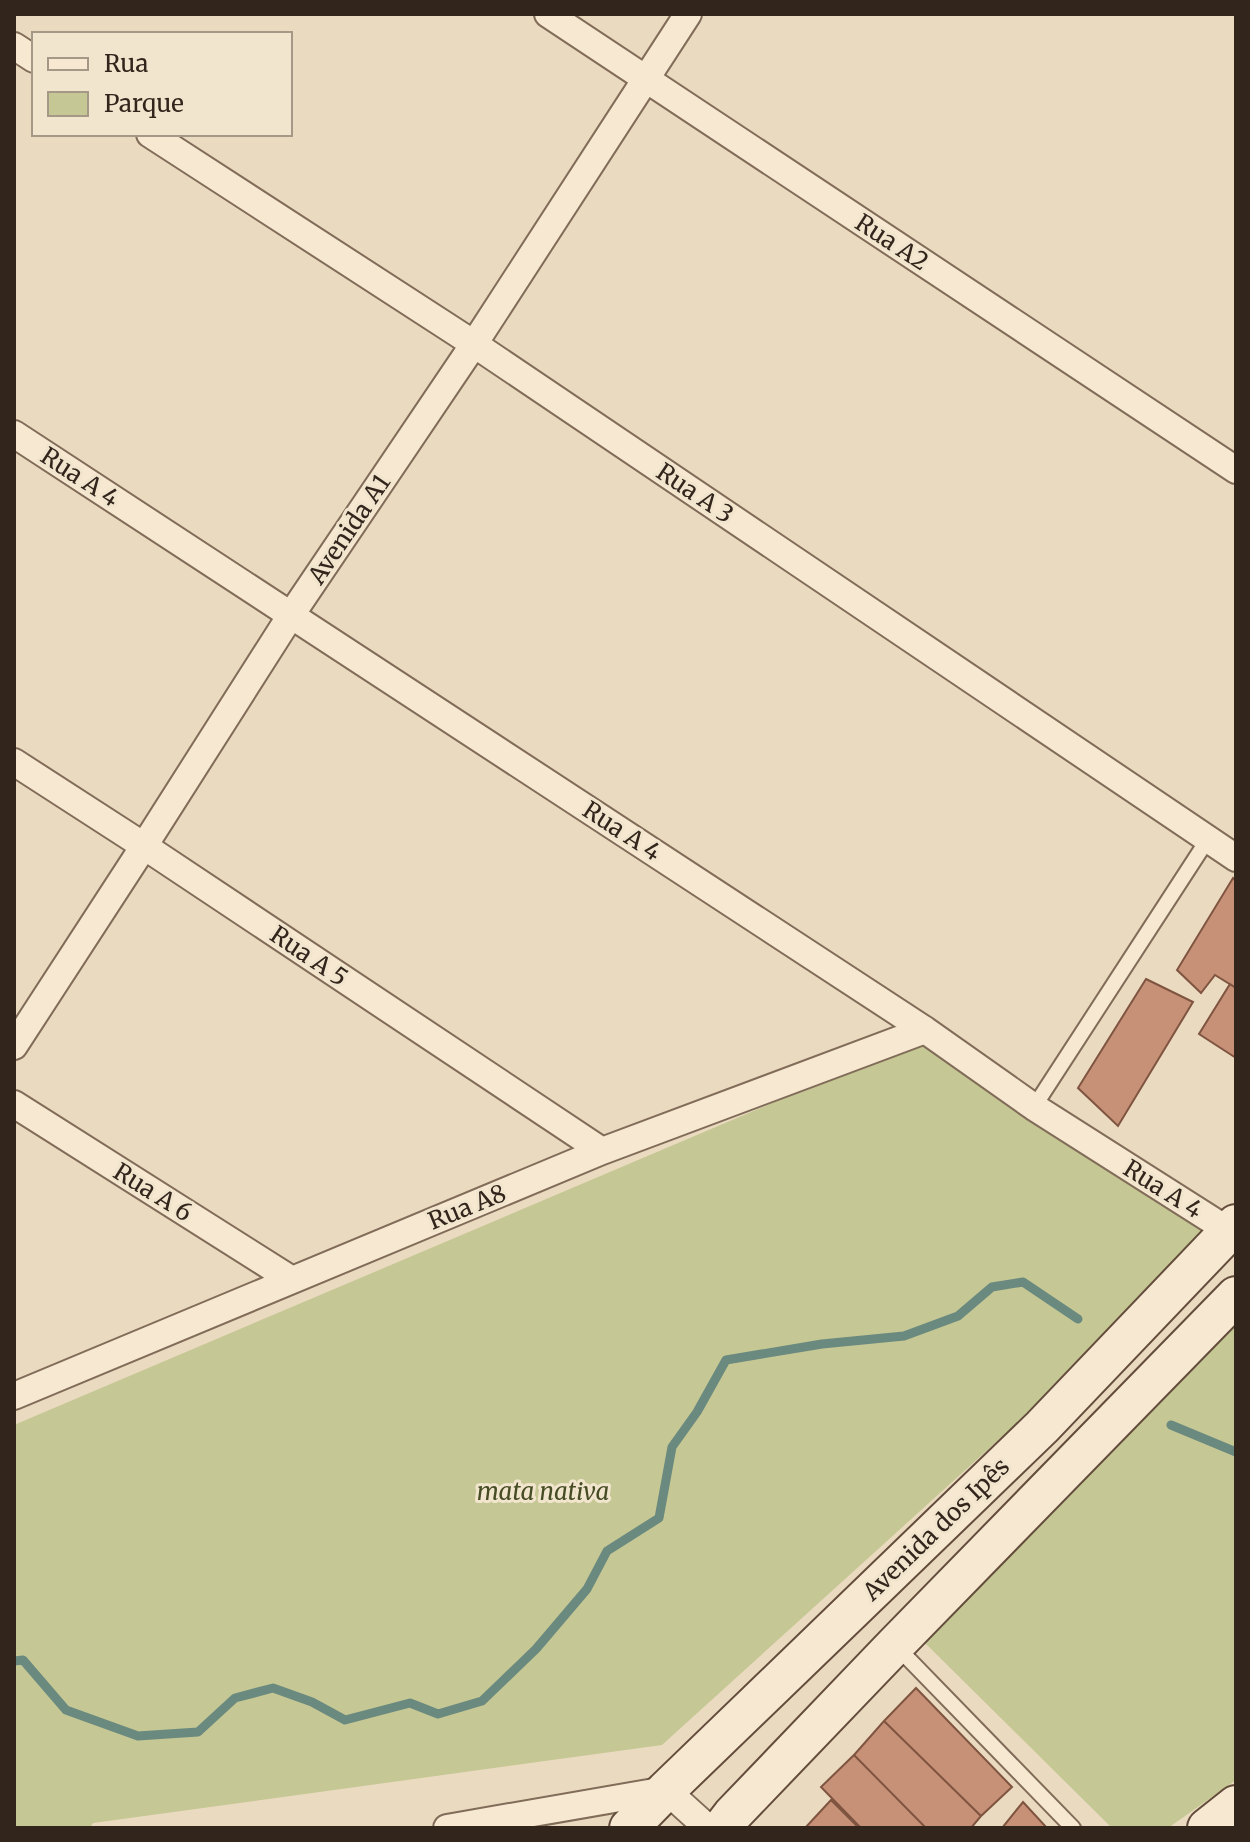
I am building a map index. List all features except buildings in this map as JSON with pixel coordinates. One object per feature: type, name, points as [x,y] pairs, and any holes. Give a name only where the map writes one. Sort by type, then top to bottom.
[{"type":"main road","name":"Avenida dos Ipês","points":[[629,1828],[1042,1427],[1233,1228]]},
{"type":"main road","name":"Avenida dos Ipês","points":[[722,1828],[895,1645],[1236,1296]]},
{"type":"main road","points":[[1207,1828],[1236,1805]]},
{"type":"street","name":"Rua A2","points":[[548,14],[1236,470]]},
{"type":"street","name":"Avenida A1","points":[[14,1046],[291,615],[474,344],[688,14]]},
{"type":"street","points":[[14,46],[32,58]]},
{"type":"street","name":"Rua A 3","points":[[153,136],[474,344],[1236,858]]},
{"type":"street","name":"Rua A 4","points":[[14,434],[925,1030],[1034,1107],[1233,1228]]},
{"type":"street","name":"Rua A 5","points":[[14,762],[602,1151]]},
{"type":"street","name":"Rua A8","points":[[14,1396],[602,1151],[925,1030]]},
{"type":"street","name":"Rua A 6","points":[[14,1104],[292,1280]]},
{"type":"street","points":[[447,1828],[666,1790],[708,1828]]},
{"type":"lane","points":[[1034,1107],[1208,839]]},
{"type":"lane","points":[[895,1645],[1073,1828]]},
{"type":"green space","name":"mata nativa","points":[[928,1037],[1034,1107],[1218,1241],[662,1745],[93,1823],[90,1828],[14,1828],[14,1425]]},
{"type":"green space","points":[[1236,1312],[1236,1780],[1168,1828],[1112,1828],[925,1643]]},
{"type":"waterway","points":[[14,1661],[23,1660],[66,1710],[138,1736],[198,1732],[235,1698],[273,1688],[312,1702],[345,1720],[410,1703],[438,1714],[482,1701],[536,1649],[587,1589],[607,1551],[659,1518],[672,1447],[697,1412],[726,1360],[822,1344],[904,1336],[958,1316],[992,1287],[1023,1282],[1078,1319]]},
{"type":"waterway","points":[[1171,1425],[1236,1452]]}]
